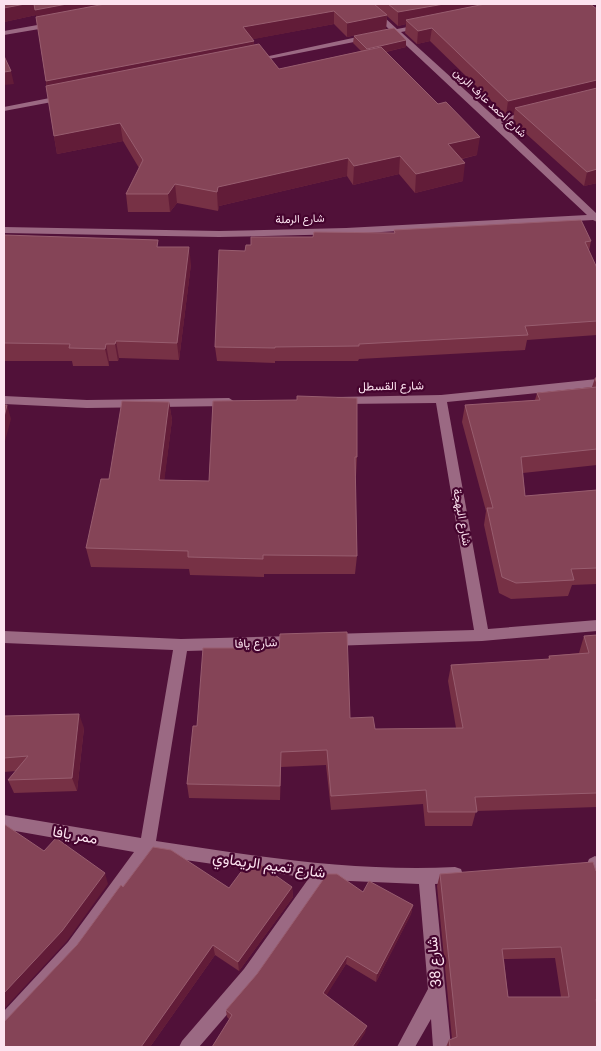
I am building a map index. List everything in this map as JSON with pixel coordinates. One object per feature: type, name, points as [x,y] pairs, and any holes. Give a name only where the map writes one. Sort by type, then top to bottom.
[{"type":"street","name":"شارع أحمد عارف الزين","points":[[366,4],[597,218]]},
{"type":"street","points":[[4,34],[60,23]]},
{"type":"street","points":[[248,61],[434,24]]},
{"type":"street","points":[[4,109],[72,96]]},
{"type":"street","points":[[495,122],[542,110]]},
{"type":"street","name":"شارع الرملة","points":[[4,230],[219,234],[346,231],[597,218]]},
{"type":"street","name":"شارع القسطل","points":[[333,400],[441,399],[597,384]]},
{"type":"street","name":"شارع البهجة","points":[[441,399],[482,635]]},
{"type":"street","points":[[4,400],[87,404],[244,402]]},
{"type":"street","name":"شارع يافا","points":[[4,636],[181,646],[482,635],[597,626]]},
{"type":"street","points":[[4,1024],[74,948],[147,848],[181,646]]},
{"type":"street","name":"ممر يافا","points":[[4,822],[147,848]]},
{"type":"street","name":"شارع تميم الريماوي","points":[[147,848],[322,873],[426,877],[466,874]]},
{"type":"street","points":[[575,866],[596,868]]},
{"type":"street","points":[[188,1047],[250,975],[322,873]]},
{"type":"street","name":"شارع 38","points":[[426,877],[442,1047]]},
{"type":"street","points":[[406,1047],[436,992]]},
{"type":"building","points":[[4,4],[25,4],[4,8]]},
{"type":"building","points":[[34,4],[67,4],[35,10]]},
{"type":"building","points":[[105,4],[374,4],[387,15],[347,23],[334,11],[243,27],[254,41],[46,81],[36,17]]},
{"type":"building","points":[[388,4],[444,4],[398,12]]},
{"type":"building","points":[[485,4],[590,4],[597,9],[597,80],[508,101],[432,28],[418,31],[406,20]]},
{"type":"building","points":[[394,28],[406,40],[367,49],[354,36]]},
{"type":"building","points":[[259,44],[279,69],[381,47],[438,104],[446,102],[480,137],[448,144],[465,163],[416,174],[400,156],[354,166],[348,158],[218,187],[217,192],[175,184],[168,194],[126,194],[143,160],[120,123],[54,136],[46,86]]},
{"type":"building","points":[[4,56],[11,71],[4,72]]},
{"type":"building","points":[[597,88],[597,169],[587,172],[515,108]]},
{"type":"building","points":[[581,220],[591,241],[585,242],[597,268],[597,321],[525,326],[528,335],[359,344],[359,346],[215,347],[219,250],[245,251],[246,245],[251,245],[251,237],[313,237],[314,232],[395,233],[394,230]]},
{"type":"building","points":[[4,235],[158,240],[157,247],[189,247],[177,343],[116,341],[115,344],[106,344],[105,349],[69,348],[70,344],[4,343]]},
{"type":"building","points":[[597,387],[597,449],[521,457],[525,496],[597,490],[597,568],[571,569],[574,580],[516,583],[502,577],[487,508],[493,508],[465,405],[540,400],[537,393]]},
{"type":"building","points":[[297,396],[357,398],[357,457],[355,457],[357,556],[263,555],[263,559],[188,557],[188,551],[86,548],[101,479],[109,479],[122,401],[169,402],[159,480],[209,481],[213,401],[297,400]]},
{"type":"building","points":[[4,405],[7,405],[4,417]]},
{"type":"building","points":[[347,632],[350,718],[373,717],[375,729],[463,728],[451,665],[550,659],[549,656],[589,653],[584,636],[597,635],[597,793],[475,797],[477,812],[428,812],[426,790],[331,796],[327,750],[281,752],[280,786],[187,784],[193,726],[197,726],[203,648],[279,648],[280,634]]},
{"type":"building","points":[[79,714],[72,778],[8,780],[28,756],[4,758],[4,716]]},
{"type":"building","points":[[4,824],[44,851],[56,838],[105,873],[62,931],[4,993]]},
{"type":"building","points":[[153,847],[171,850],[229,888],[249,861],[258,863],[292,887],[238,962],[213,945],[141,1047],[4,1047],[4,1022],[77,945],[121,885],[123,887]]},
{"type":"building","points":[[593,862],[597,872],[597,1047],[450,1047],[449,1040],[457,1037],[440,874]],"holes":[[[561,947],[569,997],[508,997],[502,949]]]},
{"type":"building","points":[[327,874],[337,874],[363,892],[369,881],[413,905],[377,974],[347,956],[323,993],[367,1026],[352,1047],[212,1047],[232,1015],[226,1010],[257,974]]}]
